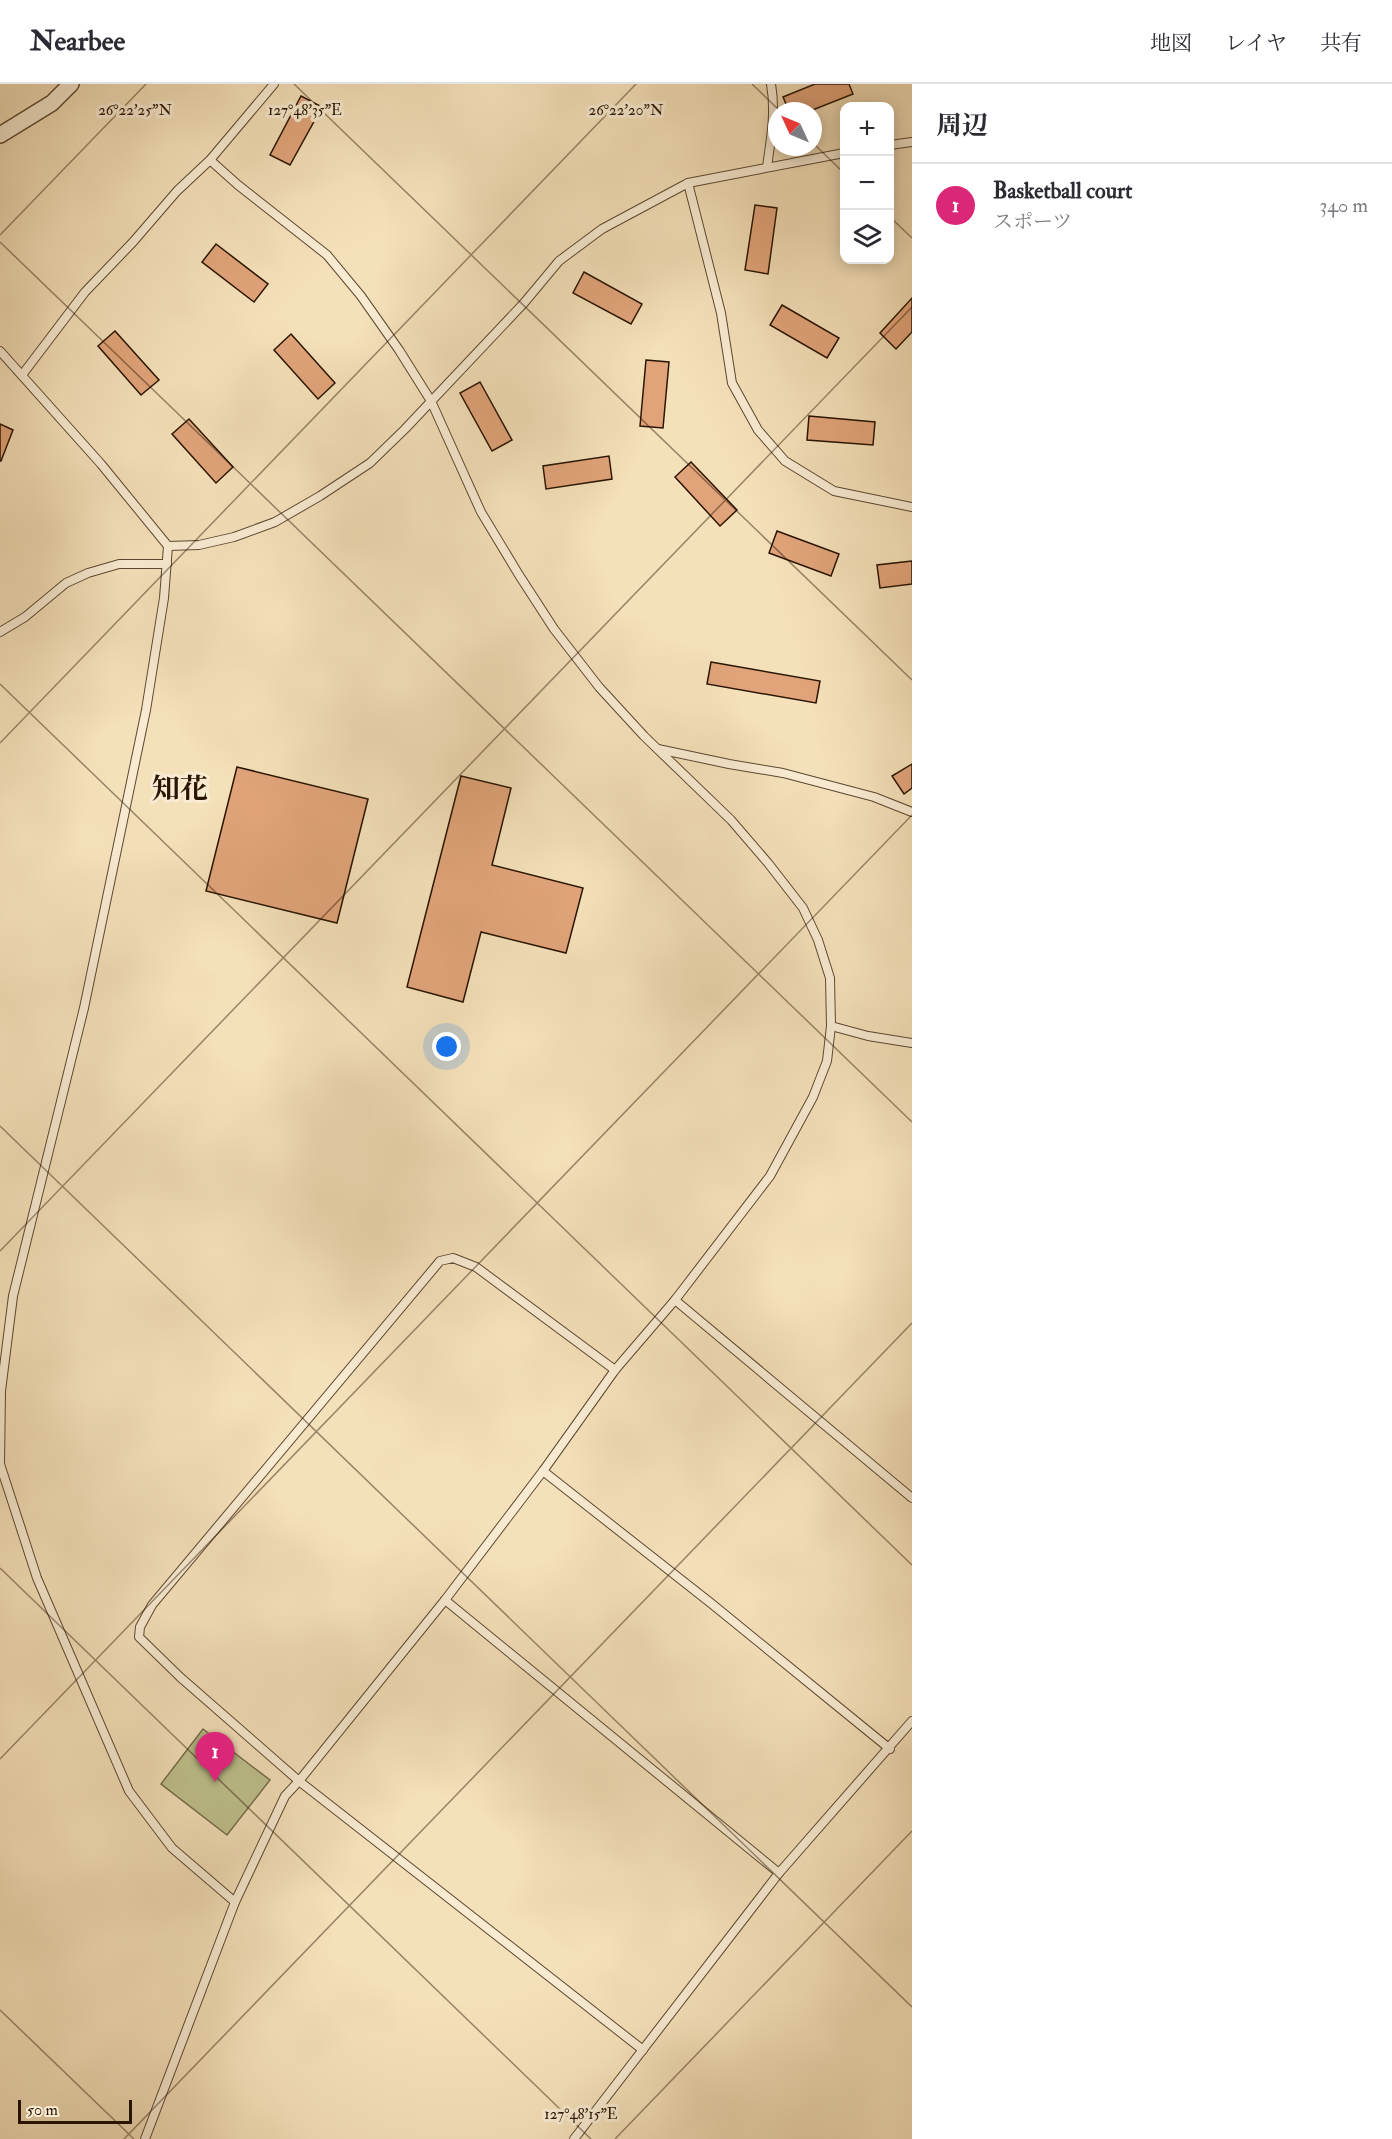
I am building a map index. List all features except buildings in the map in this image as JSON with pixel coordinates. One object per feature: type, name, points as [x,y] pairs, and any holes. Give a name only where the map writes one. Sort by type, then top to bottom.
[{"type":"street","points":[[0,135],[52,103],[71,84]]},
{"type":"lane","points":[[22,375],[85,292],[133,242],[177,191],[210,160],[274,84]]},
{"type":"lane","points":[[767,167],[774,124],[771,84]]},
{"type":"lane","points":[[894,144],[912,142]]},
{"type":"lane","points":[[168,546],[200,545],[234,537],[275,522],[370,463],[524,303],[559,261],[602,230],[688,183],[840,154]]},
{"type":"lane","points":[[145,2139],[201,1986],[235,1902],[285,1796],[445,1600],[543,1471],[615,1370],[675,1300],[770,1176],[813,1097],[827,1061],[831,1026],[830,978],[818,940],[803,908],[731,820],[644,736],[599,687],[554,628],[481,512],[431,401],[374,314],[327,255],[210,160]]},
{"type":"lane","points":[[688,183],[720,314],[732,383],[758,430],[785,461],[834,491],[912,507]]},
{"type":"lane","points":[[0,351],[100,464],[168,546],[164,598],[146,710],[86,997],[13,1296],[2,1391],[0,1464],[37,1578],[129,1791],[172,1848],[235,1902]]},
{"type":"lane","points":[[0,632],[25,617],[66,583],[88,573],[119,564],[167,564]]},
{"type":"lane","points":[[658,749],[783,773],[874,797],[912,812]]},
{"type":"lane","points":[[831,1026],[868,1036],[912,1043]]},
{"type":"lane","points":[[615,1370],[476,1267],[453,1258],[440,1261],[152,1605],[140,1627],[139,1637],[180,1677],[299,1781],[643,2050]]},
{"type":"lane","points":[[675,1300],[912,1498]]},
{"type":"lane","points":[[543,1471],[721,1611],[890,1749]]},
{"type":"lane","points":[[445,1600],[779,1873]]},
{"type":"lane","points":[[574,2139],[779,1873],[890,1749],[912,1721]]},
{"type":"green space","points":[[203,1729],[270,1780],[227,1835],[161,1784]]},
{"type":"place","name":"Basketball court","points":[[215,1782]]},
{"type":"district","name":"知花","points":[[180,788]]}]
